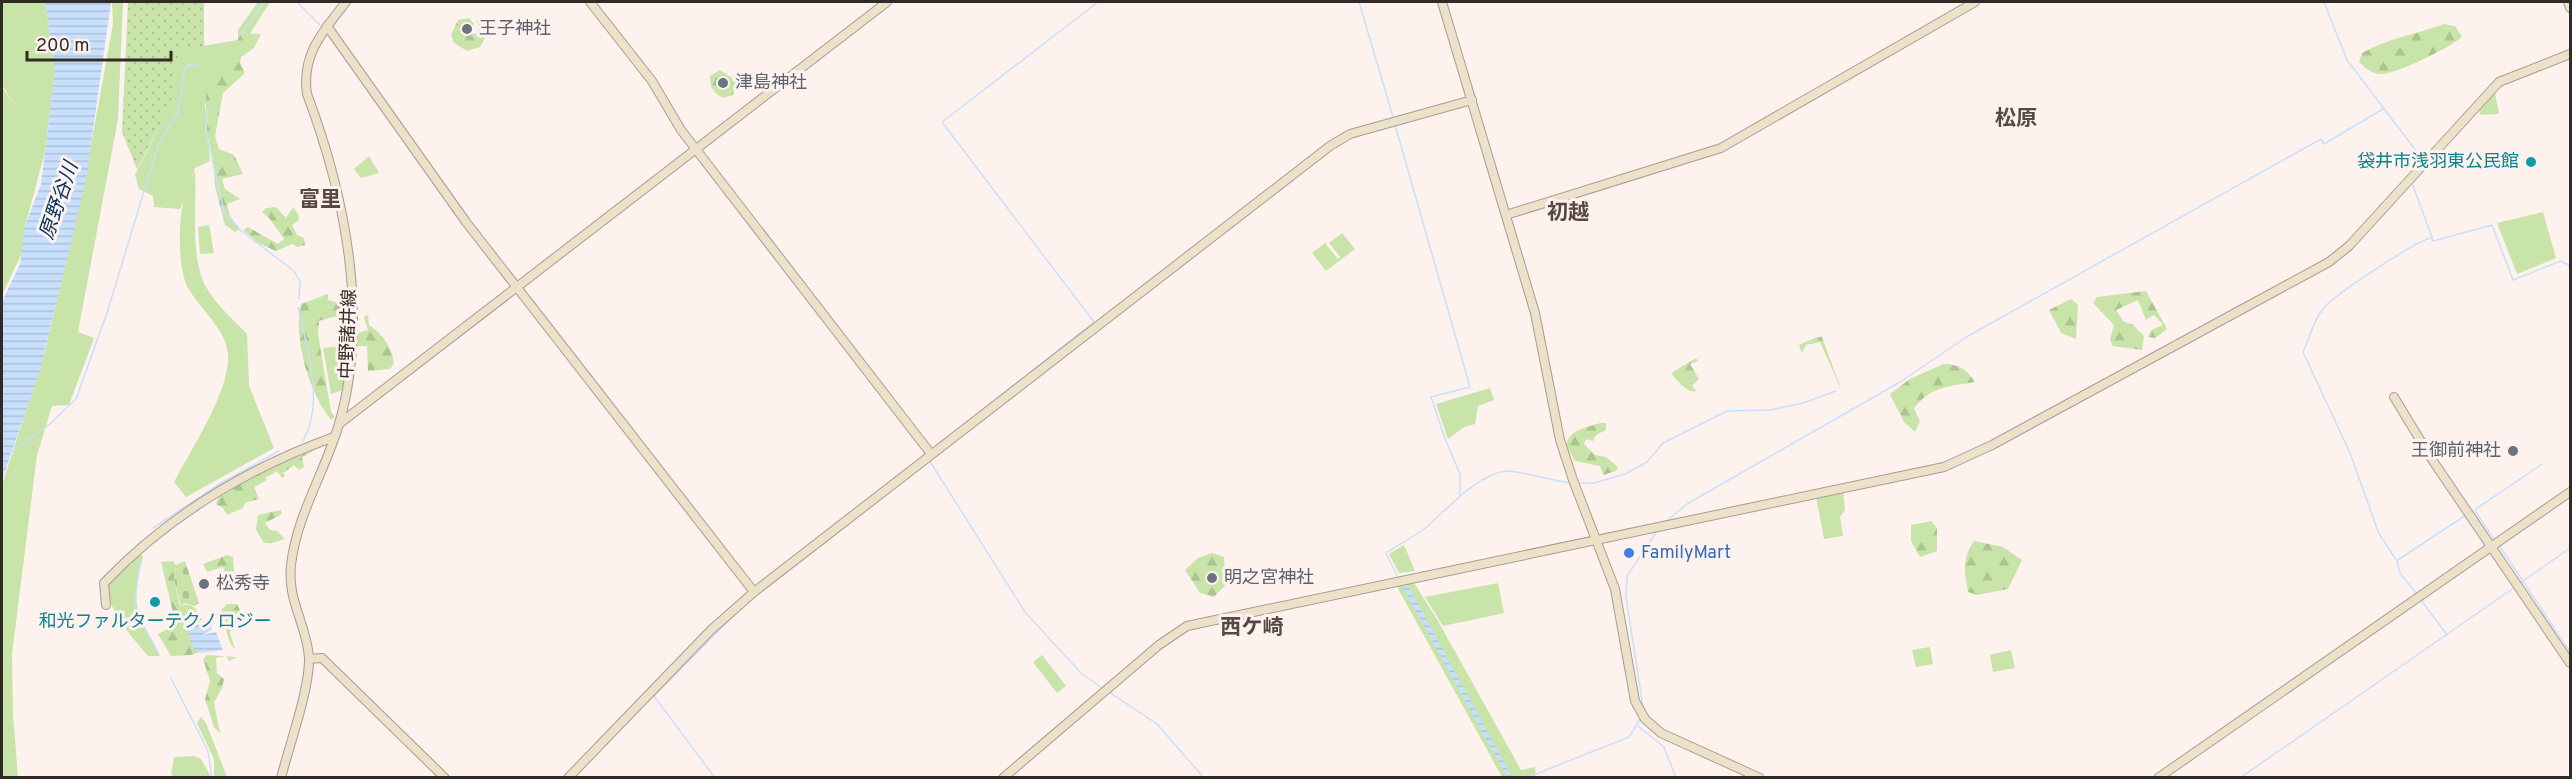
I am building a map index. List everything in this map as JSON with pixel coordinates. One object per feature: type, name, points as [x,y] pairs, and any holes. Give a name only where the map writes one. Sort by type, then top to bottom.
[{"type":"street","name":"中野諸井線","points":[[281,777],[309,658],[290,592],[291,564],[302,514],[339,424],[350,372],[352,288],[338,190],[305,81],[311,50],[346,2]]},
{"type":"street","points":[[590,2],[652,81],[677,125],[695,149],[931,454]]},
{"type":"street","points":[[339,424],[887,2]]},
{"type":"street","points":[[1442,2],[1535,313],[1560,440],[1573,480],[1616,589],[1629,675],[1638,709],[1652,726],[1666,736],[1760,777]]},
{"type":"street","points":[[1506,215],[1721,148],[1975,2]]},
{"type":"street","points":[[2568,2],[2571,8]]},
{"type":"street","points":[[327,26],[466,222],[754,592]]},
{"type":"street","points":[[1003,777],[1180,629],[1211,620],[1395,580],[1944,467],[1967,458],[2329,262],[2349,246],[2499,82],[2571,54]]},
{"type":"street","points":[[568,777],[711,630],[754,592],[1330,146],[1350,134],[1472,100]]},
{"type":"street","points":[[2394,397],[2431,458],[2495,542],[2571,663]]},
{"type":"street","points":[[106,605],[104,583],[125,561],[186,512],[274,460],[334,437]]},
{"type":"street","points":[[2158,777],[2495,542],[2571,492]]},
{"type":"street","points":[[309,658],[322,658],[445,777]]},
{"type":"green space","points":[[2,2],[45,2],[55,72],[45,152],[25,226],[23,251],[2,295],[2,87],[16,107],[2,85]]},
{"type":"green space","points":[[112,2],[123,2],[118,119],[78,332],[94,338],[69,405],[52,406],[37,455],[12,654],[13,715],[18,777],[2,778],[2,485],[45,352],[86,173],[113,24]]},
{"type":"green space","points":[[128,2],[204,2],[204,48],[179,50],[171,102],[137,169],[122,132]]},
{"type":"green space","points":[[258,2],[270,2],[205,105],[210,161],[195,168],[191,180],[195,171],[195,237],[201,275],[214,299],[247,334],[249,386],[274,448],[186,497],[174,482],[215,406],[226,375],[227,350],[219,330],[187,286],[184,277],[180,243],[184,200],[180,209],[154,207],[153,196],[139,189],[135,175],[167,112],[137,169],[137,148],[171,102],[179,50],[238,40],[238,30]]},
{"type":"green space","points":[[469,18],[474,24],[469,33],[477,34],[479,26],[476,20],[483,23],[489,31],[480,47],[467,51],[454,43],[451,35],[458,20]]},
{"type":"green space","points":[[2444,24],[2455,26],[2462,37],[2422,60],[2379,74],[2368,70],[2359,62],[2362,53],[2371,48]]},
{"type":"green space","points":[[242,33],[261,34],[254,48],[241,57],[240,63],[245,73],[223,93],[215,136],[219,149],[234,155],[243,174],[222,179],[225,189],[240,199],[227,204],[230,216],[240,229],[235,232],[225,225],[215,186],[213,158],[206,128],[206,89]]},
{"type":"green space","points":[[720,70],[737,81],[733,95],[723,98],[713,89],[710,76]]},
{"type":"green space","points":[[2495,93],[2499,114],[2480,115],[2479,107]]},
{"type":"green space","points":[[369,156],[379,173],[361,178],[354,169]]},
{"type":"green space","points":[[276,207],[286,218],[293,207],[299,220],[292,225],[297,235],[304,238],[305,245],[297,247],[292,244],[276,251],[258,243],[243,230],[248,227],[278,244],[284,239],[262,212],[266,208]]},
{"type":"green space","points":[[2543,212],[2556,258],[2517,274],[2497,223]]},
{"type":"green space","points":[[209,225],[214,253],[200,254],[198,227]]},
{"type":"green space","points":[[1342,233],[1355,249],[1326,271],[1312,253],[1325,243],[1338,259],[1340,257],[1329,243]]},
{"type":"green space","points":[[2146,291],[2167,329],[2155,338],[2148,337],[2151,330],[2163,325],[2154,315],[2146,320],[2138,300],[2116,310],[2124,322],[2132,324],[2144,336],[2142,350],[2113,346],[2110,340],[2114,325],[2093,303],[2097,297]]},
{"type":"green space","points":[[328,294],[328,300],[342,304],[344,314],[319,321],[318,334],[331,412],[335,417],[331,420],[310,380],[299,333],[301,304]]},
{"type":"green space","points":[[2071,299],[2078,305],[2076,339],[2061,333],[2049,310]]},
{"type":"green space","points":[[368,315],[369,325],[383,337],[391,351],[394,363],[390,369],[368,371],[367,346],[356,346],[354,326],[355,324],[358,333],[368,330],[364,317]]},
{"type":"green space","points":[[1822,337],[1841,389],[1820,342],[1806,345],[1802,353],[1799,345]]},
{"type":"green space","points":[[348,345],[343,390],[331,394],[323,348]]},
{"type":"green space","points":[[1696,358],[1698,361],[1690,364],[1699,379],[1692,386],[1697,391],[1690,391],[1671,373]]},
{"type":"green space","points":[[1943,364],[1962,368],[1975,382],[1941,389],[1926,396],[1914,409],[1920,421],[1915,432],[1904,422],[1890,394],[1910,379]]},
{"type":"green space","points":[[1490,388],[1494,400],[1478,406],[1475,424],[1464,427],[1448,439],[1436,404]]},
{"type":"green space","points":[[1606,423],[1606,430],[1596,435],[1593,441],[1586,439],[1584,444],[1595,455],[1606,457],[1618,467],[1616,471],[1603,475],[1600,466],[1575,461],[1566,445],[1575,432]]},
{"type":"green space","points":[[317,449],[302,457],[304,467],[299,470],[294,465],[283,473],[285,476],[282,478],[277,471],[265,478],[267,480],[254,487],[259,499],[245,503],[243,508],[227,515],[223,508],[216,504],[218,498],[254,475]]},
{"type":"green space","points":[[1843,491],[1845,510],[1840,517],[1843,536],[1824,539],[1816,497]]},
{"type":"green space","points":[[281,510],[282,514],[265,523],[270,530],[277,531],[285,539],[264,543],[256,529],[258,515]]},
{"type":"green space","points":[[1931,521],[1937,528],[1937,551],[1920,557],[1911,541],[1911,525]]},
{"type":"green space","points":[[1974,541],[2003,547],[2022,560],[2008,589],[1977,595],[1968,592],[1965,565],[1967,554]]},
{"type":"green space","points":[[1404,545],[1415,571],[1399,573],[1389,554]]},
{"type":"green space","points":[[140,553],[143,557],[136,599],[145,629],[160,656],[148,656],[127,631],[108,595],[106,584]]},
{"type":"green space","points":[[1212,553],[1224,557],[1225,573],[1232,578],[1214,597],[1200,593],[1185,570],[1198,558]]},
{"type":"green space","points":[[227,555],[233,557],[234,571],[225,573],[223,567],[207,572],[203,564]]},
{"type":"green space","points":[[173,561],[176,565],[174,580],[180,606],[193,607],[202,619],[192,631],[199,652],[191,655],[171,656],[158,634],[176,625],[161,562]]},
{"type":"green space","points":[[185,561],[199,603],[194,606],[185,603],[181,606],[174,580],[176,565]]},
{"type":"green space","points":[[1413,581],[1438,621],[1521,770],[1535,767],[1536,775],[1502,777],[1396,585]]},
{"type":"green space","points":[[1498,583],[1504,613],[1443,626],[1425,597]]},
{"type":"green space","points":[[227,604],[237,604],[240,610],[230,633],[235,649],[227,635],[221,610]]},
{"type":"green space","points":[[1930,647],[1933,664],[1916,667],[1912,650]]},
{"type":"green space","points":[[2011,650],[2015,668],[1993,672],[1990,655]]},
{"type":"green space","points":[[207,655],[225,656],[216,658],[217,673],[224,679],[214,702],[220,733],[214,727],[205,699],[210,681],[203,659]]},
{"type":"green space","points":[[1042,655],[1066,686],[1057,693],[1033,662]]},
{"type":"green space","points":[[226,656],[237,657],[229,661]]},
{"type":"green space","points":[[201,717],[206,723],[227,777],[214,777],[214,759],[197,723]]},
{"type":"green space","points":[[194,756],[201,759],[211,777],[171,775],[174,757]]},
{"type":"water","name":"原野谷川","points":[[45,2],[111,2],[86,180],[41,367],[2,480],[2,302],[20,264],[25,226],[41,184],[55,72]]},
{"type":"water","points":[[1406,582],[1512,777],[1507,777],[1401,584]]},
{"type":"water","points":[[195,620],[197,625],[210,622],[212,630],[202,635],[216,632],[223,650],[201,653],[194,649],[188,632]]},
{"type":"waterway","points":[[243,38],[242,33],[264,2]]},
{"type":"waterway","points":[[297,2],[321,26]]},
{"type":"waterway","points":[[939,444],[1094,322],[942,122],[1098,2]]},
{"type":"waterway","points":[[1359,2],[1393,117]]},
{"type":"waterway","points":[[2324,2],[2347,60],[2423,160]]},
{"type":"waterway","points":[[10,453],[50,424],[76,399],[107,313],[158,145],[178,112],[185,69],[188,65],[198,64]]},
{"type":"waterway","points":[[208,107],[206,131],[224,212],[240,230],[294,271],[300,281],[299,299]]},
{"type":"waterway","points":[[1664,523],[1687,504],[1900,382],[1968,336],[2321,139],[2324,144],[2383,109]]},
{"type":"waterway","points":[[1395,125],[1470,387],[1431,397],[1460,474],[1460,497]]},
{"type":"waterway","points":[[2412,183],[2433,240]]},
{"type":"waterway","points":[[2416,593],[2400,573],[2397,561],[2379,534],[2350,453],[2303,352],[2316,320],[2329,303],[2356,282],[2430,238],[2433,241],[2492,225],[2513,280],[2561,261],[2570,266]]},
{"type":"waterway","points":[[298,307],[309,357],[313,392],[313,409],[303,441]]},
{"type":"waterway","points":[[1579,483],[1594,483],[1625,474],[1647,462],[1663,443],[1727,411],[1770,410],[1803,403],[1836,391]]},
{"type":"waterway","points":[[153,528],[221,483],[279,451]]},
{"type":"waterway","points":[[929,460],[1025,612],[1082,674],[1102,688]]},
{"type":"waterway","points":[[2470,513],[2542,464]]},
{"type":"waterway","points":[[1398,578],[1386,553],[1424,529],[1475,484],[1496,473],[1507,471],[1571,483]]},
{"type":"waterway","points":[[2475,511],[2494,539]]},
{"type":"waterway","points":[[2398,560],[2466,515]]},
{"type":"waterway","points":[[1643,707],[1626,597],[1627,576],[1657,531]]},
{"type":"waterway","points":[[2499,545],[2570,652]]},
{"type":"waterway","points":[[2519,584],[2570,548]]},
{"type":"waterway","points":[[140,561],[134,608],[159,654]]},
{"type":"waterway","points":[[2240,778],[2515,587]]},
{"type":"waterway","points":[[2421,600],[2447,635]]},
{"type":"waterway","points":[[715,778],[654,696],[742,607]]},
{"type":"waterway","points":[[171,678],[208,751],[212,778]]},
{"type":"waterway","points":[[1109,692],[1157,724],[1204,778]]},
{"type":"waterway","points":[[1526,778],[1629,737],[1641,718]]},
{"type":"waterway","points":[[1638,726],[1664,747],[1676,778]]},
{"type":"place","name":"王子神社","points":[[467,29]]},
{"type":"place","name":"津島神社","points":[[723,83]]},
{"type":"place","name":"袋井市浅羽東公民館","points":[[2531,162]]},
{"type":"place","name":"王御前神社","points":[[2513,451]]},
{"type":"place","name":"FamilyMart","points":[[1629,553]]},
{"type":"place","name":"明之宮神社","points":[[1212,578]]},
{"type":"place","name":"松秀寺","points":[[204,584]]},
{"type":"place","name":"和光ファルターテクノロジー","points":[[155,602]]},
{"type":"district","name":"松原","points":[[2016,119]]},
{"type":"district","name":"富里","points":[[320,200]]},
{"type":"district","name":"初越","points":[[1568,213]]},
{"type":"district","name":"西ケ崎","points":[[1252,628]]}]
